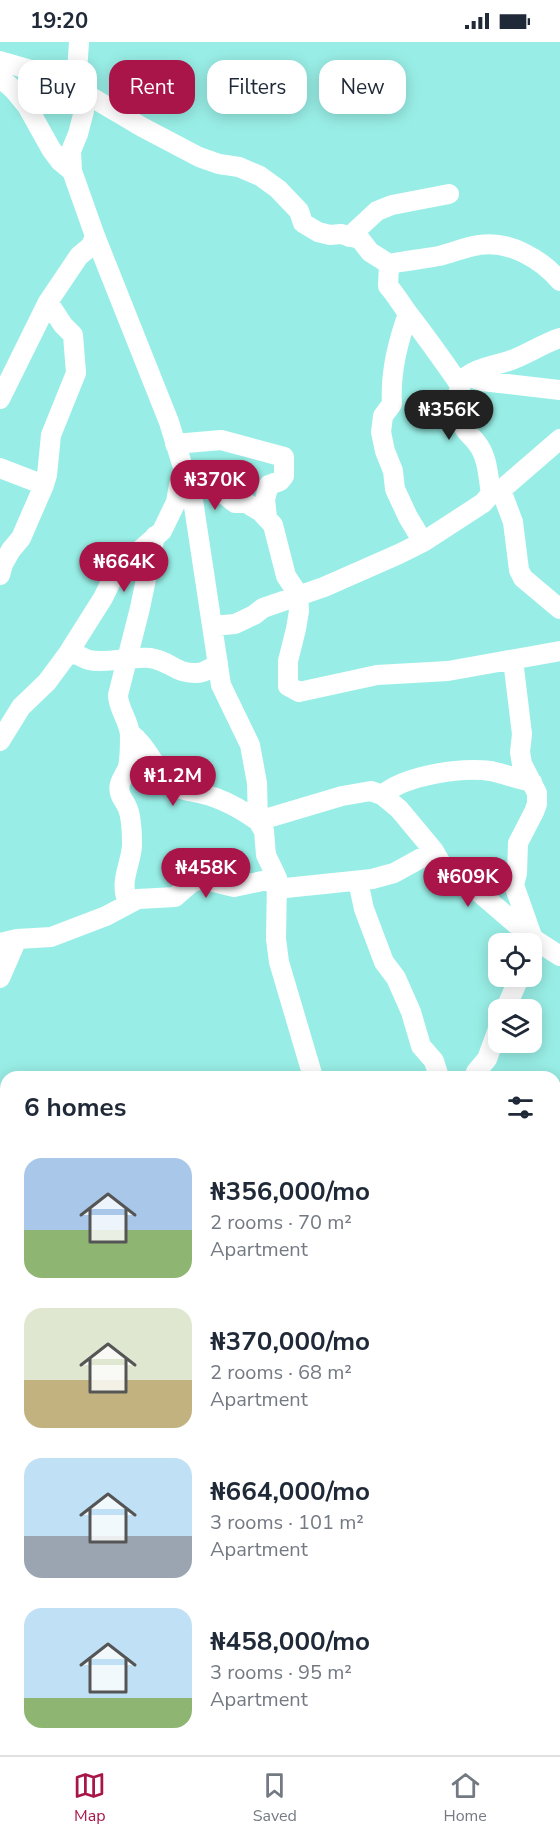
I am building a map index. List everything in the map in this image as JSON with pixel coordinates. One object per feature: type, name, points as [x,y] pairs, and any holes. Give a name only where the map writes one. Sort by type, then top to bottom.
[{"type":"street","points":[[78,60],[79,42]]},
{"type":"street","points":[[0,61],[18,66]]},
{"type":"street","points":[[0,78],[27,106],[51,149],[72,171]]},
{"type":"street","points":[[97,100],[199,157],[219,164],[239,167],[260,176],[278,189],[299,211],[303,223],[318,232],[330,235],[341,234],[360,239],[370,252],[388,264],[438,256],[480,245],[496,245],[533,257],[560,281]]},
{"type":"street","points":[[83,114],[78,134],[70,151],[72,171],[95,236],[169,422],[194,500],[222,686],[250,745],[257,783],[258,821]]},
{"type":"street","points":[[349,237],[377,211],[392,205],[449,194]]},
{"type":"street","points":[[0,399],[48,302],[79,256],[91,246],[95,236]]},
{"type":"street","points":[[388,264],[388,286],[399,297],[408,314],[436,350],[463,381],[560,390]]},
{"type":"street","points":[[0,575],[7,557],[21,538],[44,485],[51,435],[76,373],[73,335],[63,325],[48,302]]},
{"type":"street","points":[[408,314],[396,354],[391,387],[393,405],[384,416],[381,432],[393,471],[395,489],[423,542]]},
{"type":"street","points":[[560,338],[514,360],[477,370],[463,381],[458,393],[461,422],[465,431],[476,441],[484,455],[496,492],[513,522],[519,570],[523,578],[560,609]]},
{"type":"street","points":[[212,626],[235,624],[263,608],[298,594],[324,587],[423,542],[483,503],[560,439]]},
{"type":"street","points":[[175,444],[221,440],[284,457],[285,476],[280,481],[269,485],[265,499],[267,518]]},
{"type":"street","points":[[0,468],[44,485]]},
{"type":"street","points":[[184,472],[223,471],[225,495],[235,503],[246,503],[273,525],[286,576],[298,594],[299,611],[288,661],[288,686],[299,692],[377,675],[448,671],[560,651]]},
{"type":"street","points":[[0,741],[21,707],[47,682],[68,655],[103,598],[116,571],[162,531],[171,516],[184,472]]},
{"type":"street","points":[[128,904],[124,893],[124,874],[132,842],[129,810],[120,793],[120,782],[128,767],[130,734],[127,720],[118,703],[118,695],[155,536]]},
{"type":"street","points":[[68,655],[76,653],[90,660],[128,657],[166,662],[182,673],[201,673],[218,664]]},
{"type":"street","points":[[513,660],[522,734],[522,764],[537,793],[537,804],[518,843],[514,885],[529,933]]},
{"type":"street","points":[[130,734],[138,739],[164,776],[174,785],[185,792],[201,793],[240,807],[258,821],[264,831],[266,855],[277,883],[276,939],[279,962],[311,1071]]},
{"type":"street","points":[[382,795],[392,787],[452,772],[491,771],[532,782]]},
{"type":"street","points":[[258,821],[342,796],[371,791],[382,795],[399,809],[434,851],[448,875],[467,882],[522,933]]},
{"type":"street","points":[[0,978],[8,941],[51,937],[106,916],[138,899],[175,897],[191,883],[201,879],[234,887],[277,883],[358,881],[394,873],[434,851]]},
{"type":"street","points":[[358,881],[364,909],[384,962],[396,978],[411,1012],[421,1046],[434,1061],[437,1071]]},
{"type":"street","points":[[542,947],[560,956]]},
{"type":"street","points":[[477,1071],[488,1053]]}]
